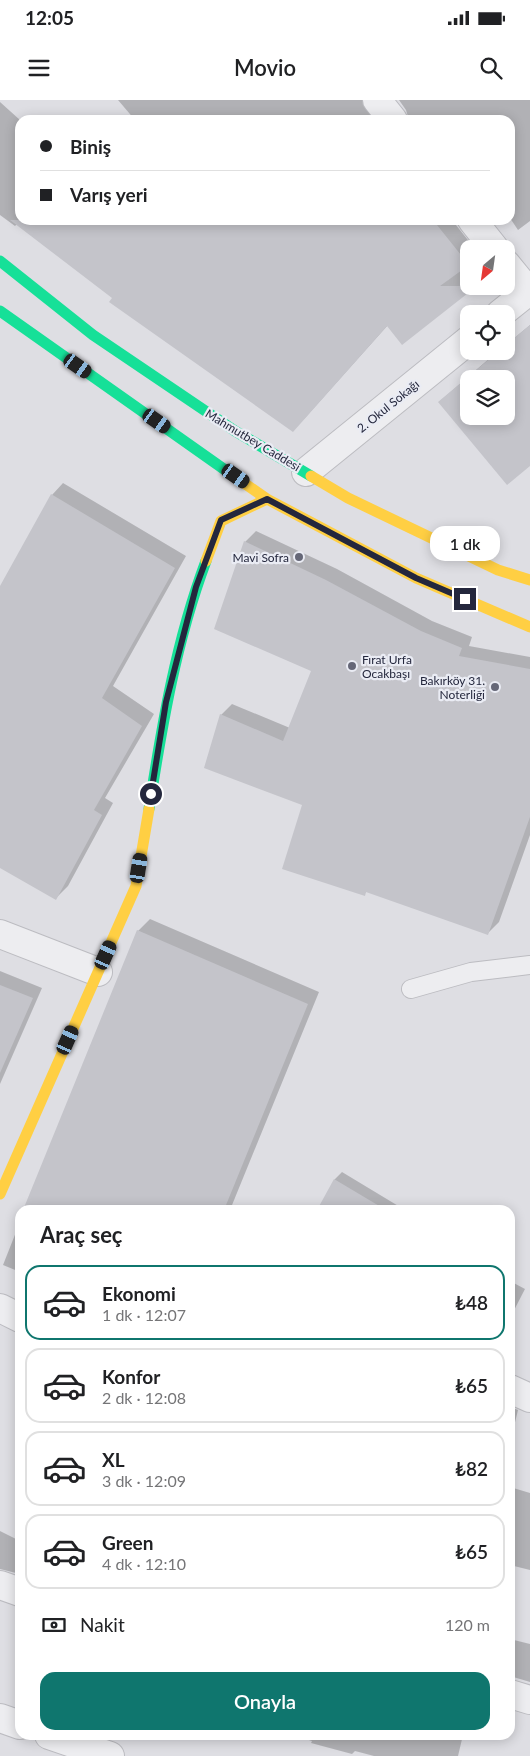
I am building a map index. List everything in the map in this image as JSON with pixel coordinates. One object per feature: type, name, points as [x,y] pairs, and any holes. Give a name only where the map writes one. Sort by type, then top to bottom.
[{"type":"main road","name":"Mahmutbey Caddesi","points":[[0,261],[93,335],[235,431],[348,498],[498,570],[530,580]]},
{"type":"main road","points":[[0,311],[267,499],[416,578],[530,627]]},
{"type":"main road","points":[[0,1194],[136,886],[166,702],[196,587],[221,520],[267,499]]},
{"type":"street","points":[[377,100],[389,115]]},
{"type":"street","points":[[476,225],[488,240]]},
{"type":"street","points":[[511,305],[529,291],[515,275]]},
{"type":"street","name":"2. Okul Sokağı","points":[[306,472],[460,347]]},
{"type":"street","points":[[0,934],[98,972]]},
{"type":"street","points":[[0,1308],[15,1316]]},
{"type":"street","points":[[515,1391],[530,1398]]},
{"type":"street","points":[[0,1585],[15,1590]]},
{"type":"street","points":[[515,1696],[530,1700]]},
{"type":"street","points":[[0,1718],[15,1723]]},
{"type":"street","points":[[64,1740],[110,1756]]},
{"type":"lane","points":[[411,989],[471,972],[530,965]]},
{"type":"building","points":[[17,225],[437,225],[460,254],[460,272],[440,286],[460,286],[460,295],[466,295],[402,345],[387,326],[293,432],[109,302],[112,298]]},
{"type":"building","points":[[530,325],[530,466],[507,485],[438,402],[460,384],[460,425],[515,425],[515,370],[476,370],[488,360],[515,360],[515,338]]},
{"type":"building","points":[[51,494],[175,568],[102,698],[142,726],[94,810],[102,815],[56,900],[0,868],[0,586]]},
{"type":"building","points":[[244,541],[326,580],[421,631],[462,648],[459,656],[530,669],[530,817],[488,935],[366,892],[365,896],[282,869],[302,805],[204,768],[220,714],[283,741],[311,671],[214,629]]},
{"type":"building","points":[[137,930],[308,1004],[226,1205],[25,1205]]},
{"type":"building","points":[[0,985],[33,998],[0,1073]]},
{"type":"building","points":[[334,1179],[378,1205],[320,1205]]},
{"type":"traffic: fast","points":[[0,261],[93,335],[235,431],[311,476]]},
{"type":"traffic: fast","points":[[0,311],[228,472]]},
{"type":"traffic: fast","points":[[149,809],[159,746],[178,652],[195,591],[206,561]]},
{"type":"traffic: slow","points":[[228,472],[267,499],[416,578],[530,627]]},
{"type":"traffic: slow","points":[[311,476],[348,498],[498,570],[530,580]]},
{"type":"traffic: slow","points":[[206,561],[221,521],[267,499]]},
{"type":"traffic: slow","points":[[0,1194],[136,886],[149,809]]},
{"type":"place","name":"Mavi Sofra","points":[[299,557]]},
{"type":"place","name":"Fırat Urfa Ocakbaşı","points":[[352,666]]},
{"type":"place","name":"Bakırköy 31. Noterliği","points":[[495,687]]},
{"type":"route","points":[[151,794],[166,702],[196,587],[221,520],[267,499],[416,578],[465,599]]}]
